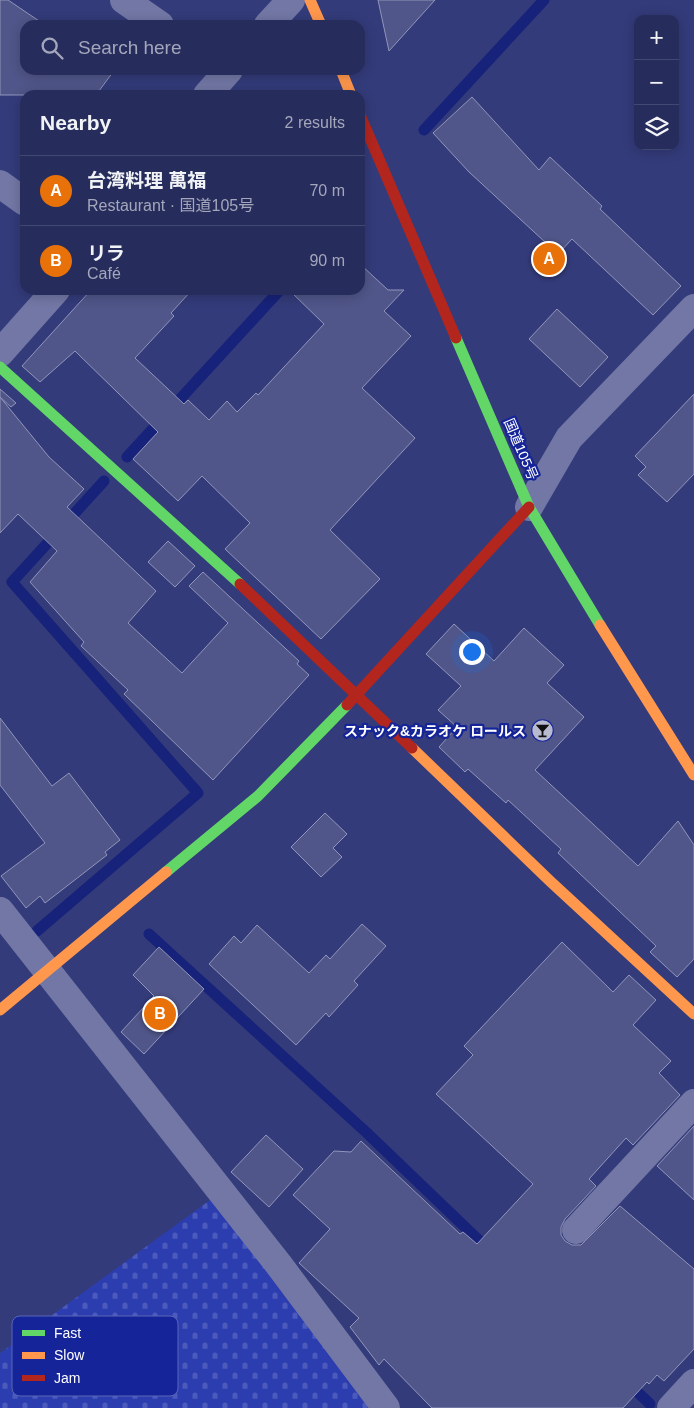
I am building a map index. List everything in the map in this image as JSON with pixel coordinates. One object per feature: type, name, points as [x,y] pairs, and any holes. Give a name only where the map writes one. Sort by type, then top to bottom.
[{"type":"main road","points":[[310,0],[319,20]]},
{"type":"main road","points":[[342,75],[349,90]]},
{"type":"main road","name":"国道105号","points":[[365,127],[530,507],[657,718],[694,775]]},
{"type":"main road","points":[[0,367],[274,615],[551,882],[694,1014]]},
{"type":"main road","points":[[0,1010],[258,796],[530,507]]},
{"type":"street","points":[[124,0],[153,20]]},
{"type":"street","points":[[272,20],[290,0]]},
{"type":"street","points":[[211,90],[223,75]]},
{"type":"street","points":[[0,184],[20,198]]},
{"type":"street","points":[[0,353],[52,295]]},
{"type":"street","points":[[530,507],[569,438],[694,308]]},
{"type":"street","points":[[0,911],[273,1257],[386,1408]]},
{"type":"street","points":[[576,1230],[694,1103]]},
{"type":"street","points":[[671,1408],[694,1383]]},
{"type":"green space","points":[[217,1195],[373,1408],[0,1408],[0,1353],[12,1344],[12,1396],[178,1396],[178,1316],[51,1316]]},
{"type":"building","points":[[0,0],[8,0],[38,20],[20,20],[20,75],[111,75],[100,90],[20,90],[20,95],[0,95]]},
{"type":"building","points":[[378,0],[435,0],[389,51]]},
{"type":"building","points":[[472,97],[539,170],[550,157],[602,206],[600,209],[681,286],[653,315],[572,239],[558,254],[469,172],[433,133]]},
{"type":"building","points":[[365,269],[388,290],[404,290],[384,311],[411,336],[362,388],[415,438],[330,530],[380,579],[321,639],[225,549],[250,523],[202,476],[178,501],[133,459],[158,432],[75,351],[40,382],[22,366],[86,295],[187,295],[171,313],[174,316],[135,358],[184,404],[188,400],[209,420],[227,401],[237,412],[256,393],[258,395],[324,324],[294,295],[365,295]]},
{"type":"building","points":[[557,309],[608,357],[580,387],[529,339]]},
{"type":"building","points":[[0,389],[16,403],[11,407],[0,397]]},
{"type":"building","points":[[694,394],[694,474],[667,502],[638,475],[646,467],[635,456]]},
{"type":"building","points":[[0,397],[49,457],[84,489],[67,507],[156,591],[128,623],[182,673],[228,623],[189,586],[203,572],[299,661],[297,664],[309,675],[213,780],[124,694],[128,690],[81,646],[84,642],[30,582],[57,551],[18,514],[0,533]]},
{"type":"building","points":[[168,541],[195,566],[175,587],[148,562]]},
{"type":"building","points":[[454,624],[494,661],[524,628],[564,665],[547,683],[584,717],[535,770],[638,866],[678,821],[694,845],[694,959],[677,977],[650,952],[656,946],[558,853],[561,849],[508,800],[506,803],[468,769],[465,772],[439,747],[457,727],[438,710],[461,686],[426,654]]},
{"type":"building","points":[[0,718],[52,786],[69,773],[120,840],[105,852],[107,855],[45,903],[40,896],[26,908],[1,876],[45,843],[0,785]]},
{"type":"building","points":[[325,813],[347,834],[333,848],[342,857],[321,877],[291,847]]},
{"type":"building","points":[[362,924],[386,946],[354,981],[358,985],[329,1017],[326,1013],[296,1045],[209,964],[234,936],[241,943],[257,925],[309,973],[326,955],[330,959]]},
{"type":"building","points":[[562,942],[613,992],[629,975],[656,1000],[633,1025],[671,1061],[659,1073],[680,1095],[633,1145],[626,1138],[589,1179],[596,1186],[565,1219],[561,1227],[561,1235],[565,1241],[572,1245],[581,1245],[620,1206],[694,1269],[694,1349],[664,1381],[657,1375],[649,1384],[647,1382],[623,1408],[432,1408],[384,1359],[379,1365],[350,1327],[359,1318],[299,1263],[330,1229],[293,1195],[334,1151],[351,1152],[361,1141],[460,1234],[463,1232],[477,1244],[533,1184],[436,1094],[473,1055],[464,1046]]},
{"type":"building","points":[[159,947],[204,989],[144,1054],[121,1032],[154,996],[133,975]]},
{"type":"building","points":[[694,1126],[694,1200],[657,1166]]},
{"type":"building","points":[[266,1135],[303,1169],[269,1207],[231,1172]]},
{"type":"waterway","points":[[424,130],[544,0]]},
{"type":"waterway","points":[[127,457],[275,295]]},
{"type":"waterway","points":[[37,931],[198,793],[12,582],[104,481]]},
{"type":"waterway","points":[[149,934],[367,1133],[490,1251]]},
{"type":"waterway","points":[[626,1381],[650,1404]]},
{"type":"traffic: fast","points":[[456,338],[529,507],[600,625]]},
{"type":"traffic: fast","points":[[0,367],[240,584]]},
{"type":"traffic: fast","points":[[166,872],[258,796],[347,705]]},
{"type":"traffic: slow","points":[[310,0],[319,20]]},
{"type":"traffic: slow","points":[[343,75],[349,90]]},
{"type":"traffic: slow","points":[[600,625],[694,775]]},
{"type":"traffic: slow","points":[[412,748],[551,882],[694,1014]]},
{"type":"traffic: slow","points":[[0,1010],[166,872]]},
{"type":"traffic: jam","points":[[365,127],[456,338]]},
{"type":"traffic: jam","points":[[347,705],[529,507]]},
{"type":"traffic: jam","points":[[240,584],[412,748]]},
{"type":"place","name":"台湾料理 萬福","points":[[549,259]]},
{"type":"place","name":"スナック&カラオケ ロールス","points":[[542,731]]},
{"type":"place","name":"リラ","points":[[160,1014]]}]
